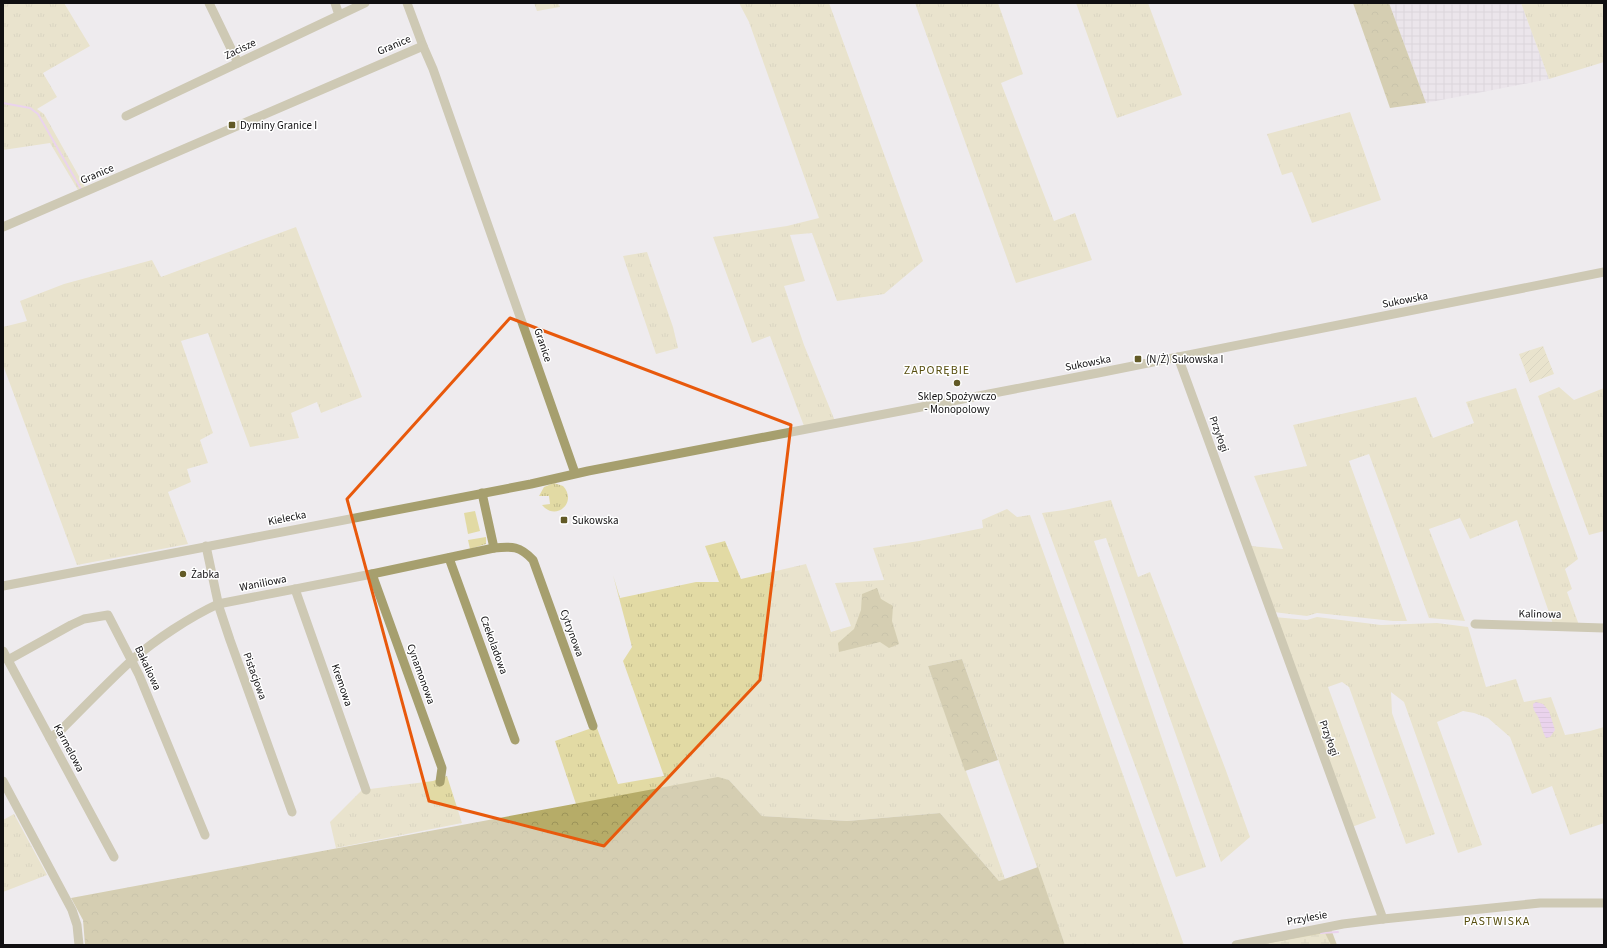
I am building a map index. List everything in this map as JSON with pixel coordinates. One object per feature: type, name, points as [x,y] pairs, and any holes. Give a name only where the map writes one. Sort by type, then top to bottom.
[{"type":"street","points":[[209,3],[238,63]]},
{"type":"street","points":[[335,3],[339,15]]},
{"type":"street","name":"Zacisze","points":[[126,116],[365,3]]},
{"type":"street","points":[[407,3],[423,46]]},
{"type":"street","name":"Granice","points":[[3,227],[423,46],[433,69],[575,473]]},
{"type":"street","name":"Sukowska","points":[[575,473],[1178,357],[1604,272]]},
{"type":"street","name":"Przyłogi","points":[[1178,357],[1383,919]]},
{"type":"street","name":"Kielecka","points":[[3,586],[482,493],[575,473]]},
{"type":"street","points":[[482,493],[494,548]]},
{"type":"street","name":"Pistacjowa","points":[[206,546],[218,604],[292,812]]},
{"type":"street","name":"Waniliowa","points":[[50,738],[62,729],[132,660],[177,627],[218,604],[372,574],[494,548],[511,546],[525,551]]},
{"type":"street","name":"Cytrynowa","points":[[525,551],[533,560],[593,726]]},
{"type":"street","name":"Czekoladowa","points":[[449,558],[515,740]]},
{"type":"street","name":"Cynamonowa","points":[[372,574],[442,768],[440,782]]},
{"type":"street","name":"Kremowa","points":[[295,589],[366,790]]},
{"type":"street","name":"Bakaliowa","points":[[8,660],[84,619],[108,615],[132,660],[205,835]]},
{"type":"street","name":"Kalinowa","points":[[1475,624],[1604,628]]},
{"type":"street","name":"Karmelowa","points":[[3,651],[114,857]]},
{"type":"street","points":[[3,781],[76,920],[79,945]]},
{"type":"street","points":[[1383,919],[1540,903],[1604,903]]},
{"type":"street","name":"Przylesie","points":[[1236,945],[1343,924],[1383,919]]},
{"type":"highlighted area","points":[[510,318],[791,425],[760,680],[604,846],[429,801],[347,499]]},
{"type":"shaded area","points":[[1389,3],[1521,3],[1549,79],[1426,103]]},
{"type":"shaded area","points":[[1536,702],[1543,704],[1549,711],[1555,730],[1550,737],[1546,738],[1538,717],[1534,711],[1533,704]]},
{"type":"green space","points":[[3,3],[64,3],[90,46],[43,73],[57,97],[37,109],[44,114],[85,187],[78,190],[50,143],[3,150]]},
{"type":"green space","points":[[534,3],[558,3],[560,7],[537,11]]},
{"type":"green space","points":[[739,3],[829,3],[923,261],[884,294],[837,301],[812,233],[790,235],[805,281],[784,286],[804,345],[835,421],[804,426],[770,336],[752,343],[713,237],[787,226],[819,218],[749,22]]},
{"type":"green space","points":[[915,3],[998,3],[1023,74],[1001,83],[1054,221],[1075,213],[1092,260],[1016,283]]},
{"type":"green space","points":[[1076,3],[1148,3],[1182,95],[1117,118]]},
{"type":"green space","points":[[1353,3],[1389,3],[1426,103],[1390,108]]},
{"type":"green space","points":[[1521,3],[1604,3],[1604,62],[1549,79]]},
{"type":"green space","points":[[1350,112],[1381,200],[1312,223],[1292,172],[1282,175],[1267,134]]},
{"type":"green space","points":[[296,227],[362,397],[321,413],[317,402],[291,413],[299,438],[250,447],[208,333],[181,341],[213,433],[200,440],[208,463],[187,469],[191,482],[168,492],[188,544],[77,565],[3,365],[3,327],[27,321],[20,301],[64,284],[152,260],[161,277]]},
{"type":"green space","points":[[647,252],[673,327],[678,348],[656,354],[623,256]]},
{"type":"green space","points":[[1543,346],[1554,374],[1530,383],[1519,354]]},
{"type":"green space","points":[[1559,387],[1574,400],[1604,388],[1604,531],[1589,535],[1538,396]]},
{"type":"green space","points":[[1516,388],[1578,559],[1565,569],[1572,589],[1567,592],[1579,625],[1553,624],[1517,520],[1470,539],[1460,518],[1429,529],[1465,621],[1429,618],[1369,454],[1349,461],[1407,621],[1393,621],[1317,613],[1307,616],[1273,612],[1250,546],[1283,549],[1254,476],[1307,466],[1293,425],[1416,397],[1433,438],[1474,423],[1466,402]]},
{"type":"green space","points":[[554,483],[563,486],[567,492],[567,504],[559,511],[548,510],[542,505],[550,504],[549,496],[539,496],[544,487]]},
{"type":"green space","points":[[1111,500],[1138,577],[1150,572],[1250,837],[1221,862],[1106,538],[1094,541],[1206,867],[1176,877],[1042,513]]},
{"type":"green space","points":[[1007,509],[1017,517],[1030,515],[1184,945],[1065,945],[962,659],[928,666],[1005,879],[999,881],[940,813],[847,821],[762,816],[729,780],[718,778],[576,804],[555,741],[589,729],[597,728],[618,784],[664,776],[623,661],[632,647],[613,575],[620,598],[696,582],[719,582],[705,546],[725,541],[741,579],[806,564],[831,632],[851,626],[835,583],[884,580],[873,548],[919,541],[983,528],[982,520]]},
{"type":"green space","points":[[475,511],[480,531],[468,534],[464,513]]},
{"type":"green space","points":[[486,537],[486,544],[470,549],[468,540]]},
{"type":"green space","points":[[877,588],[881,599],[893,606],[892,621],[899,644],[889,648],[880,642],[839,652],[838,643],[854,629],[861,610],[862,594]]},
{"type":"green space","points":[[1274,617],[1307,620],[1317,617],[1381,625],[1437,623],[1468,627],[1486,687],[1516,679],[1524,702],[1551,697],[1565,735],[1604,727],[1604,823],[1570,835],[1552,786],[1532,794],[1510,737],[1488,718],[1463,711],[1437,722],[1482,845],[1458,853],[1404,702],[1391,692],[1392,713],[1435,834],[1406,844],[1349,687],[1342,682],[1328,687],[1376,818],[1352,827]]},
{"type":"green space","points":[[962,659],[998,760],[965,771],[928,666]]},
{"type":"green space","points":[[447,776],[462,823],[336,848],[330,822],[362,790],[433,781]]},
{"type":"green space","points":[[718,777],[729,780],[762,816],[847,821],[940,813],[999,881],[1038,867],[1065,945],[85,945],[83,920],[71,898]]},
{"type":"green space","points":[[14,814],[47,875],[3,892],[3,820]]},
{"type":"green space","points":[[1331,929],[1337,945],[1248,945]]},
{"type":"green space","points":[[1325,933],[1331,945],[1259,945]]},
{"type":"waterway","points":[[3,103],[30,108],[38,114],[81,189]]},
{"type":"waterway","points":[[1321,933],[1338,932]]},
{"type":"place","name":"Dyminy Granice I","points":[[232,125]]},
{"type":"place","name":"(N/Ż) Sukowska I","points":[[1138,359]]},
{"type":"place","name":"Sklep Spożywczo - Monopolowy","points":[[957,383]]},
{"type":"place","name":"Sukowska","points":[[564,520]]},
{"type":"place","name":"Żabka","points":[[183,574]]},
{"type":"district","name":"ZAPORĘBIE","points":[[937,370]]},
{"type":"district","name":"PASTWISKA","points":[[1497,921]]}]
